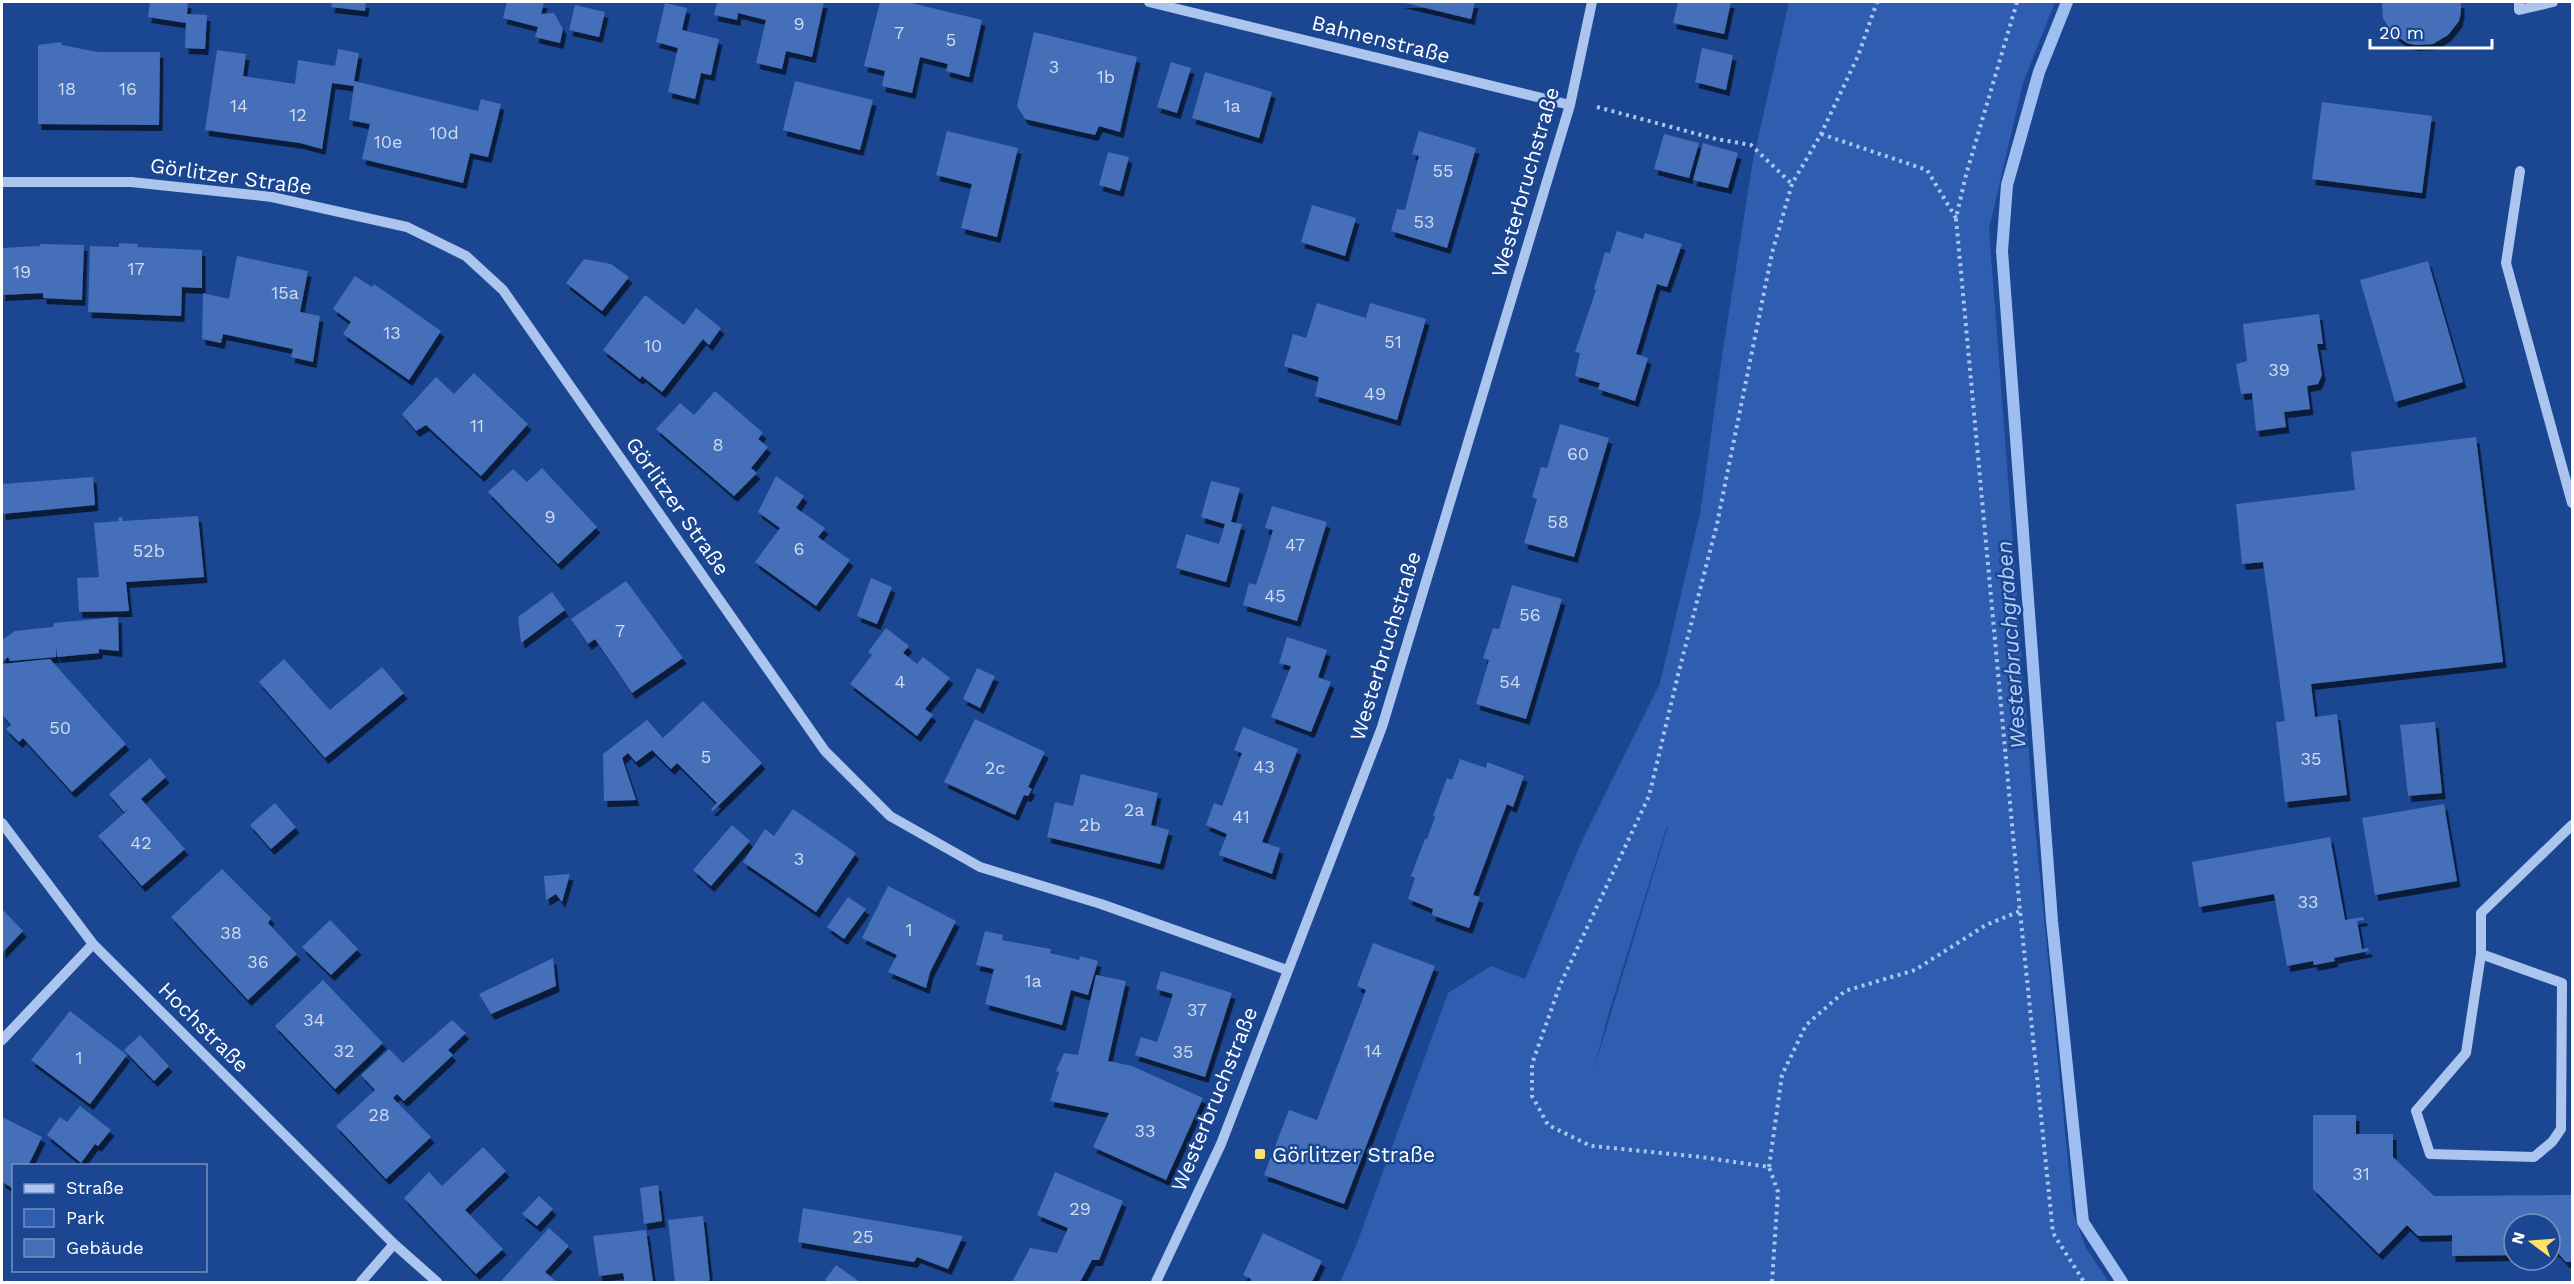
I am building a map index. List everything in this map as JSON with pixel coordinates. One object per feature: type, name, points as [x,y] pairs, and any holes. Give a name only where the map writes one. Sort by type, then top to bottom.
[{"type":"street","name":"Bahnenstraße","points":[[1149,2],[1570,102]]},
{"type":"street","name":"Westerbruchstraße","points":[[1156,1282],[1221,1144],[1382,727],[1570,102],[1592,2]]},
{"type":"street","points":[[2519,2],[2519,10],[2553,2]]},
{"type":"street","points":[[2520,171],[2506,263],[2572,503]]},
{"type":"street","name":"Görlitzer Straße","points":[[2,182],[12,180],[130,182],[272,197],[407,227],[466,256],[503,290],[825,751],[890,816],[980,867],[1101,904],[1287,970]]},
{"type":"street","name":"Hochstraße","points":[[2,823],[93,944],[394,1244],[437,1282]]},
{"type":"street","points":[[2481,954],[2562,983],[2561,1129],[2552,1142],[2534,1157],[2430,1154],[2416,1111],[2466,1053],[2481,954],[2481,913],[2572,825]]},
{"type":"street","points":[[2,1040],[93,944]]},
{"type":"street","points":[[361,1282],[394,1244]]},
{"type":"path","points":[[1769,1167],[1701,1157],[1591,1146],[1548,1125],[1532,1095],[1532,1064],[1560,985],[1649,796],[1717,524],[1772,253],[1792,184],[1821,134],[1858,56],[1877,2]]},
{"type":"path","points":[[2017,2],[1966,175],[1956,218],[2020,911],[2053,1233],[2084,1282]]},
{"type":"path","points":[[1570,102],[1751,145],[1792,184]]},
{"type":"path","points":[[1821,134],[1927,170],[1956,218]]},
{"type":"path","points":[[1772,1282],[1778,1192],[1769,1167],[1782,1075],[1806,1025],[1845,991],[1915,970],[1986,925],[2020,911]]},
{"type":"green space","points":[[1789,2],[2055,2],[2023,83],[1989,229],[2033,806],[2073,1213],[2086,1248],[2109,1282],[1340,1282],[1356,1246],[1448,993],[1491,966],[1525,979],[1581,843],[1660,683],[1700,514],[1753,160]],"holes":[[[1668,826],[1594,1069],[1609,1012]]]},
{"type":"building","points":[[150,2],[188,2],[187,14],[207,15],[205,49],[185,48],[186,23],[148,17]]},
{"type":"building","points":[[332,2],[366,2],[365,11],[331,7]]},
{"type":"building","points":[[507,2],[544,2],[541,14],[554,13],[563,29],[560,43],[535,37],[538,27],[503,18]]},
{"type":"building","points":[[717,2],[824,2],[812,57],[786,51],[782,69],[756,63],[766,20],[738,13],[737,20],[714,15]]},
{"type":"building","points":[[880,2],[907,2],[982,20],[969,77],[946,71],[948,64],[920,57],[912,93],[882,86],[885,71],[864,66]]},
{"type":"building","points":[[1401,2],[1475,2],[1471,19]]},
{"type":"building","points":[[1678,2],[1731,2],[1724,34],[1673,23]]},
{"type":"building","points":[[2382,2],[2461,2],[2461,12],[2459,21],[2448,35],[2433,44],[2416,45],[2407,43],[2392,33],[2383,18]]},
{"type":"building","points":[[665,3],[687,8],[682,30],[719,39],[711,75],[701,73],[695,99],[668,92],[678,48],[656,42]]},
{"type":"building","points":[[575,5],[605,12],[599,37],[569,30]]},
{"type":"building","points":[[1034,32],[1137,57],[1120,132],[1099,126],[1095,135],[1025,119],[1017,106]]},
{"type":"building","points":[[61,42],[62,45],[97,52],[160,52],[159,125],[38,124],[38,45]]},
{"type":"building","points":[[1702,48],[1733,55],[1726,90],[1695,82]]},
{"type":"building","points":[[338,49],[359,53],[354,81],[478,111],[481,99],[501,104],[488,157],[470,153],[463,183],[362,159],[370,124],[349,120],[354,86],[332,83],[322,149],[300,143],[205,130],[217,50],[246,54],[243,76],[295,84],[298,60],[335,66]]},
{"type":"building","points":[[1171,62],[1191,68],[1177,113],[1157,107]]},
{"type":"building","points":[[1205,72],[1272,92],[1259,138],[1192,118]]},
{"type":"building","points":[[795,81],[873,100],[860,150],[783,130]]},
{"type":"building","points":[[2322,102],[2432,116],[2422,193],[2312,179]]},
{"type":"building","points":[[947,131],[1018,148],[997,237],[961,228],[972,184],[936,175]]},
{"type":"building","points":[[1419,131],[1476,148],[1447,248],[1391,231],[1397,209],[1405,210],[1419,156],[1412,154]]},
{"type":"building","points":[[1664,134],[1699,143],[1689,178],[1654,169]]},
{"type":"building","points":[[1703,143],[1738,153],[1728,188],[1693,180]]},
{"type":"building","points":[[1108,152],[1129,157],[1120,191],[1099,185]]},
{"type":"building","points":[[1312,205],[1356,218],[1345,256],[1301,242]]},
{"type":"building","points":[[1617,231],[1643,239],[1645,233],[1682,244],[1667,287],[1657,284],[1636,354],[1648,358],[1635,401],[1598,389],[1600,383],[1575,376],[1580,353],[1575,352],[1596,290],[1594,289],[1605,252],[1610,253]]},
{"type":"building","points":[[119,243],[138,244],[137,247],[202,250],[202,288],[182,287],[181,316],[88,312],[90,246],[119,247]]},
{"type":"building","points":[[40,244],[84,245],[82,300],[43,298],[43,293],[2,295],[2,248],[40,246]]},
{"type":"building","points":[[237,256],[308,271],[300,312],[320,316],[313,362],[291,357],[293,349],[223,334],[221,343],[202,339],[203,293],[229,299]]},
{"type":"building","points":[[584,259],[611,264],[629,277],[602,311],[566,283]]},
{"type":"building","points":[[2428,261],[2463,382],[2395,402],[2360,280]]},
{"type":"building","points":[[355,276],[372,287],[374,284],[441,331],[409,380],[343,334],[351,322],[333,309]]},
{"type":"building","points":[[645,295],[684,325],[696,308],[721,328],[709,345],[703,339],[662,392],[642,376],[640,379],[603,350]]},
{"type":"building","points":[[1317,303],[1366,318],[1370,303],[1426,319],[1397,420],[1315,396],[1319,377],[1284,366],[1293,334],[1306,338]]},
{"type":"building","points":[[2319,314],[2323,344],[2317,344],[2322,375],[2318,384],[2307,386],[2310,409],[2284,412],[2286,427],[2256,431],[2252,393],[2241,394],[2236,364],[2247,361],[2243,324]]},
{"type":"building","points":[[474,373],[528,424],[481,476],[426,425],[416,431],[402,414],[436,377],[454,394]]},
{"type":"building","points":[[715,391],[763,433],[758,439],[768,447],[751,468],[757,473],[734,496],[656,429],[680,403],[694,415]]},
{"type":"building","points":[[1560,424],[1609,438],[1574,557],[1524,543],[1537,499],[1532,497],[1541,467],[1547,468]]},
{"type":"building","points":[[2476,437],[2503,662],[2311,684],[2315,717],[2337,714],[2347,795],[2285,802],[2276,722],[2285,721],[2263,562],[2242,564],[2236,504],[2355,490],[2351,452]]},
{"type":"building","points":[[542,468],[597,527],[558,564],[488,492],[513,469],[527,482]]},
{"type":"building","points":[[776,476],[804,496],[796,508],[825,528],[818,537],[850,560],[816,606],[755,562],[780,528],[758,512]]},
{"type":"building","points":[[93,477],[95,505],[2,514],[2,484]]},
{"type":"building","points":[[1211,481],[1240,488],[1231,522],[1242,524],[1226,582],[1176,568],[1186,534],[1219,544],[1225,524],[1201,517]]},
{"type":"building","points":[[1272,506],[1327,522],[1297,621],[1243,605],[1249,583],[1256,585],[1273,530],[1265,528]]},
{"type":"building","points":[[198,516],[204,577],[126,582],[129,611],[79,612],[77,578],[99,577],[94,523],[119,521],[118,518],[122,517],[123,521]]},
{"type":"building","points":[[871,578],[892,587],[877,624],[857,616]]},
{"type":"building","points":[[626,581],[683,658],[632,693],[595,639],[588,644],[571,619]]},
{"type":"building","points":[[1512,585],[1562,599],[1526,719],[1476,704],[1489,660],[1483,658],[1493,628],[1499,629]]},
{"type":"building","points":[[552,592],[565,610],[521,643],[518,617]]},
{"type":"building","points":[[118,617],[119,651],[99,649],[99,653],[57,657],[56,645],[56,657],[10,661],[8,657],[2,662],[2,640],[15,631],[53,627],[54,623]]},
{"type":"building","points":[[886,628],[909,646],[903,653],[917,664],[923,657],[950,678],[925,709],[933,715],[917,736],[850,684],[872,655],[868,652]]},
{"type":"building","points":[[1287,637],[1327,650],[1318,677],[1331,682],[1311,732],[1271,717],[1291,666],[1279,663]]},
{"type":"building","points":[[50,659],[126,744],[72,792],[23,738],[19,742],[6,729],[11,725],[2,714],[2,664]]},
{"type":"building","points":[[284,659],[330,710],[382,667],[404,693],[325,758],[259,682]]},
{"type":"building","points":[[977,668],[995,676],[980,708],[963,699]]},
{"type":"building","points":[[703,701],[762,763],[713,811],[711,809],[717,803],[677,763],[671,769],[652,750],[636,762],[628,753],[622,758],[636,800],[604,801],[603,754],[647,720],[663,738]]},
{"type":"building","points":[[975,719],[1045,752],[1028,787],[1032,789],[1028,796],[1024,795],[1015,815],[944,782]]},
{"type":"building","points":[[2435,722],[2442,793],[2408,796],[2400,725]]},
{"type":"building","points":[[1243,727],[1298,749],[1262,842],[1280,848],[1272,874],[1219,855],[1227,834],[1206,825],[1214,803],[1222,806],[1242,753],[1234,750]]},
{"type":"building","points":[[150,758],[166,777],[141,799],[185,849],[142,886],[98,836],[130,808],[124,812],[109,794]]},
{"type":"building","points":[[1460,759],[1486,768],[1487,762],[1524,776],[1513,807],[1507,804],[1473,895],[1480,897],[1469,928],[1432,915],[1433,909],[1408,899],[1415,878],[1411,876],[1425,839],[1427,839],[1447,778],[1452,780]]},
{"type":"building","points":[[1081,774],[1158,793],[1151,825],[1169,830],[1160,864],[1047,837],[1055,802],[1073,806]]},
{"type":"building","points":[[275,803],[296,827],[271,849],[250,825]]},
{"type":"building","points":[[2444,804],[2457,881],[2375,895],[2362,818]]},
{"type":"building","points":[[793,809],[856,853],[816,912],[743,862],[765,829],[774,836]]},
{"type":"building","points":[[732,825],[750,841],[711,886],[693,870]]},
{"type":"building","points":[[2330,837],[2345,920],[2363,917],[2364,920],[2357,921],[2362,949],[2368,948],[2369,951],[2334,958],[2335,961],[2314,965],[2313,961],[2287,966],[2274,894],[2199,907],[2192,862]]},
{"type":"building","points":[[222,869],[271,918],[268,923],[297,954],[248,1000],[171,917]]},
{"type":"building","points":[[570,874],[562,902],[556,894],[546,900],[544,876]]},
{"type":"building","points":[[888,886],[956,921],[930,972],[926,988],[888,972],[897,955],[862,938]]},
{"type":"building","points":[[848,897],[866,909],[844,939],[827,927]]},
{"type":"building","points":[[2,909],[23,931],[2,953]]},
{"type":"building","points":[[330,920],[358,949],[331,975],[302,947]]},
{"type":"building","points":[[985,931],[1003,935],[1002,940],[1051,949],[1050,953],[1079,960],[1080,956],[1098,961],[1088,995],[1071,990],[1062,1025],[985,1004],[994,969],[976,965]]},
{"type":"building","points":[[1373,943],[1435,966],[1344,1204],[1264,1175],[1289,1110],[1317,1120],[1366,990],[1357,986]]},
{"type":"building","points":[[553,958],[556,986],[491,1014],[479,994]]},
{"type":"building","points":[[1161,971],[1232,993],[1205,1077],[1135,1055],[1141,1037],[1157,1042],[1173,994],[1156,989]]},
{"type":"building","points":[[1096,975],[1126,981],[1108,1061],[1132,1066],[1203,1098],[1166,1180],[1093,1147],[1109,1113],[1050,1101],[1059,1072],[1056,1071],[1064,1053],[1078,1055]]},
{"type":"building","points":[[323,980],[383,1043],[335,1089],[275,1026]]},
{"type":"building","points":[[70,1011],[127,1055],[90,1104],[31,1060]]},
{"type":"building","points":[[452,1020],[466,1033],[448,1050],[453,1055],[404,1101],[397,1094],[393,1098],[431,1137],[386,1179],[336,1126],[375,1090],[361,1075],[389,1049],[403,1063]]},
{"type":"building","points":[[140,1035],[169,1066],[154,1081],[124,1050]]},
{"type":"building","points":[[80,1106],[111,1130],[98,1146],[95,1144],[81,1163],[47,1135],[60,1117],[67,1122]]},
{"type":"building","points":[[2313,1115],[2356,1115],[2356,1134],[2393,1134],[2393,1157],[2434,1196],[2572,1195],[2572,1262],[2566,1262],[2562,1258],[2562,1212],[2502,1212],[2502,1255],[2452,1256],[2452,1235],[2418,1236],[2407,1225],[2379,1254],[2313,1189]]},
{"type":"building","points":[[2,1117],[42,1137],[29,1164],[12,1164],[12,1188],[2,1182]]},
{"type":"building","points":[[483,1147],[506,1171],[465,1210],[503,1249],[476,1274],[404,1198],[429,1172],[442,1186]]},
{"type":"building","points":[[1055,1172],[1123,1201],[1099,1260],[1092,1260],[1080,1282],[1012,1282],[1030,1248],[1057,1253],[1068,1228],[1037,1215]]},
{"type":"building","points":[[658,1185],[662,1221],[644,1224],[640,1188]]},
{"type":"building","points":[[539,1196],[553,1209],[537,1226],[522,1214]]},
{"type":"building","points":[[803,1208],[963,1236],[948,1269],[917,1257],[914,1262],[798,1242]]},
{"type":"building","points":[[703,1216],[710,1282],[675,1282],[668,1220]]},
{"type":"building","points":[[549,1228],[569,1246],[545,1272],[557,1282],[500,1282]]},
{"type":"building","points":[[646,1230],[653,1282],[625,1282],[623,1273],[599,1276],[593,1236]]},
{"type":"building","points":[[1263,1233],[1322,1261],[1312,1282],[1250,1282],[1251,1279],[1243,1275]]},
{"type":"building","points":[[836,1265],[860,1282],[825,1280]]},
{"type":"waterway","name":"Westerbruchgraben","points":[[2067,2],[2039,72],[2007,185],[2002,251],[2052,921],[2083,1222],[2122,1282]]},
{"type":"place","name":"Görlitzer Straße","points":[[1260,1154]]}]
